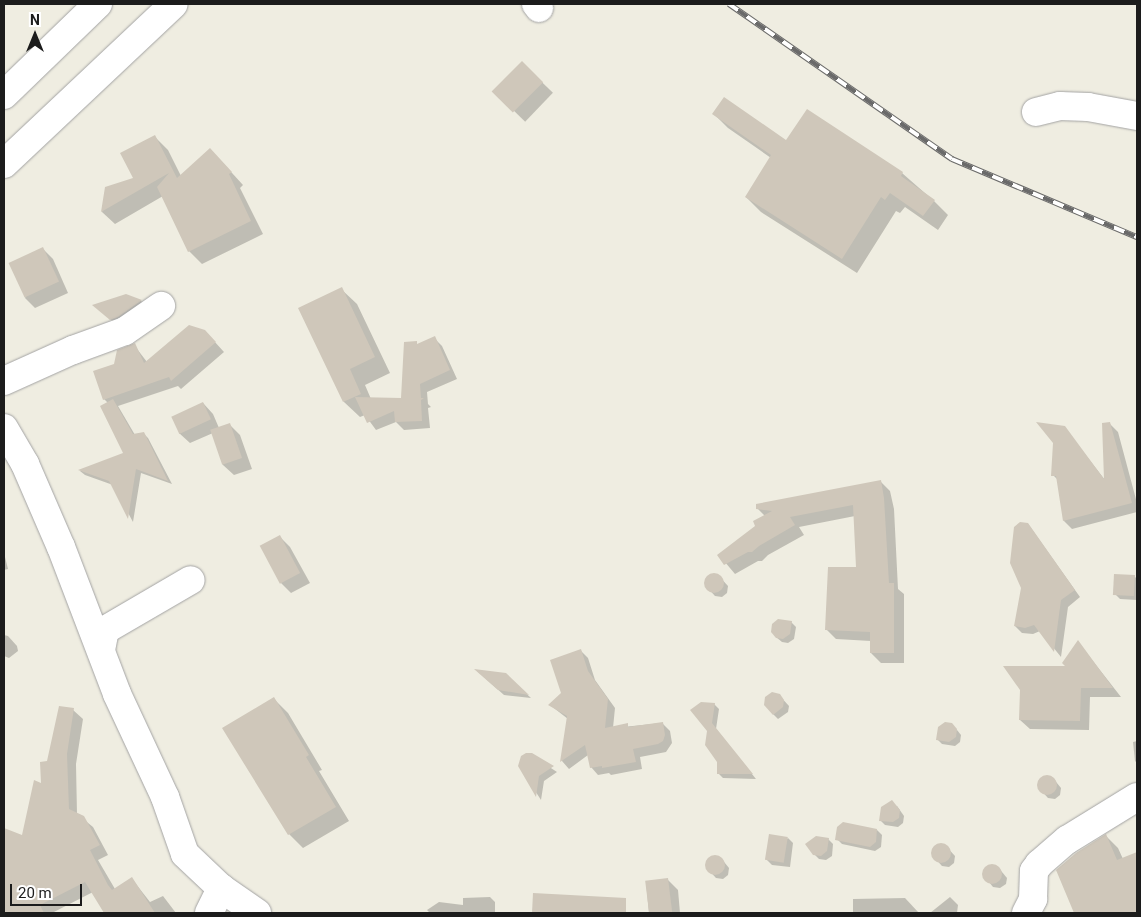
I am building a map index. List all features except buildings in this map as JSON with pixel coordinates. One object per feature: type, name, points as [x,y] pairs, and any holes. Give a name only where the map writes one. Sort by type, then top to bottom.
[{"type":"street","points":[[4,95],[98,4]]},
{"type":"street","points":[[4,164],[174,4]]},
{"type":"street","points":[[1036,112],[1060,106],[1088,107],[1137,116]]},
{"type":"street","points":[[4,381],[73,350],[125,331],[161,306]]},
{"type":"street","points":[[4,428],[25,464],[61,546],[117,694],[165,797],[185,854],[221,888],[258,913]]},
{"type":"street","points":[[101,650],[105,630],[191,580]]},
{"type":"street","points":[[1026,913],[1033,900],[1034,871],[1039,864],[1067,840],[1137,797]]},
{"type":"street","points":[[209,913],[221,888]]},
{"type":"railway","points":[[729,4],[952,159],[1137,237]]}]
